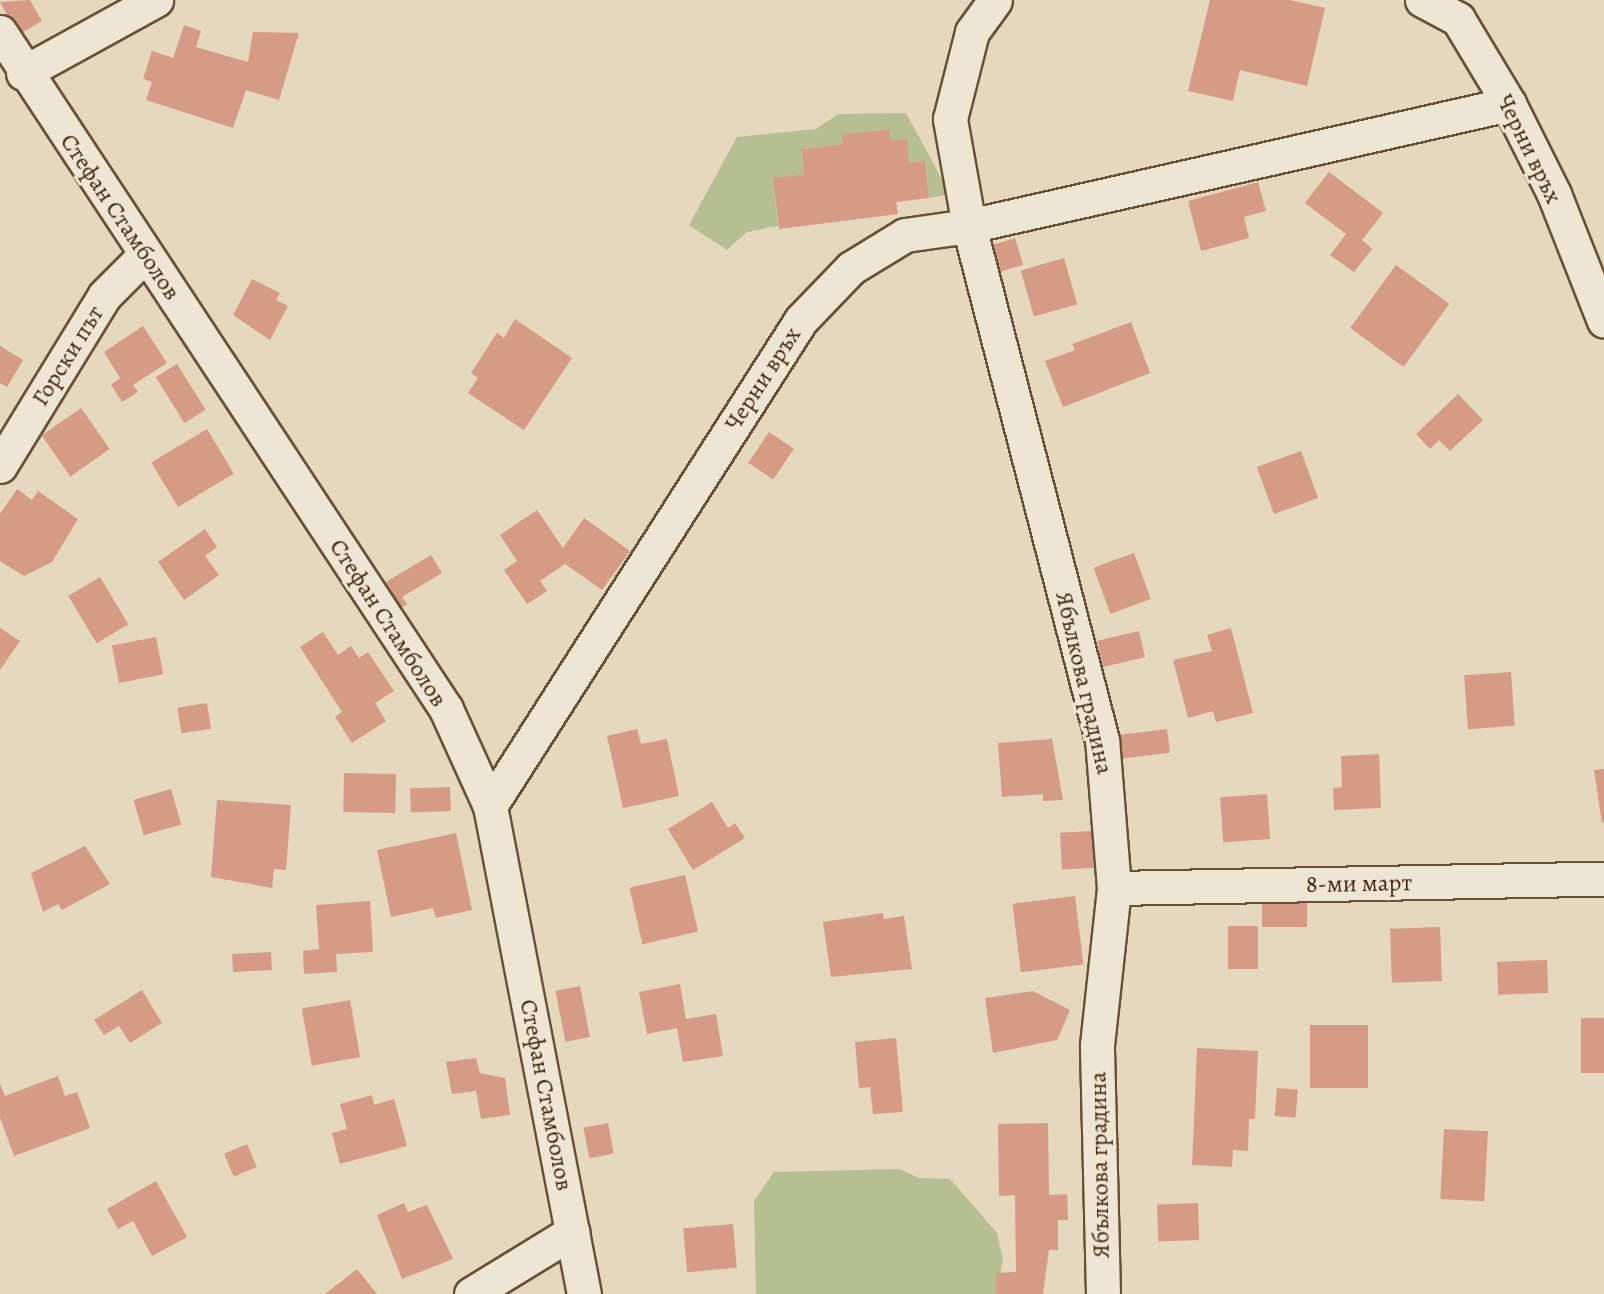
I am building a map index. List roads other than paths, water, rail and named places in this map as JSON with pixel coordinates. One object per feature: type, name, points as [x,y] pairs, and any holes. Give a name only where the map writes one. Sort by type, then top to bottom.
[{"type":"street","points":[[23,73],[156,0]]},
{"type":"street","points":[[969,226],[950,119],[972,32],[995,0]]},
{"type":"street","name":"Черни връх","points":[[1422,0],[1464,9],[1554,194],[1604,321]]},
{"type":"street","name":"Стефан Стамболов","points":[[0,32],[23,73],[146,254],[446,709],[490,806],[584,1294]]},
{"type":"street","name":"Черни връх","points":[[490,806],[801,320],[851,268],[905,235],[969,226],[1509,104]]},
{"type":"street","name":"Ябълкова градина","points":[[969,226],[1102,740],[1114,888],[1097,1045],[1103,1294]]},
{"type":"street","name":"Горски път","points":[[0,466],[104,296],[146,254]]},
{"type":"street","name":"8-ми март","points":[[1114,888],[1604,879]]},
{"type":"street","points":[[471,1294],[572,1232]]}]
